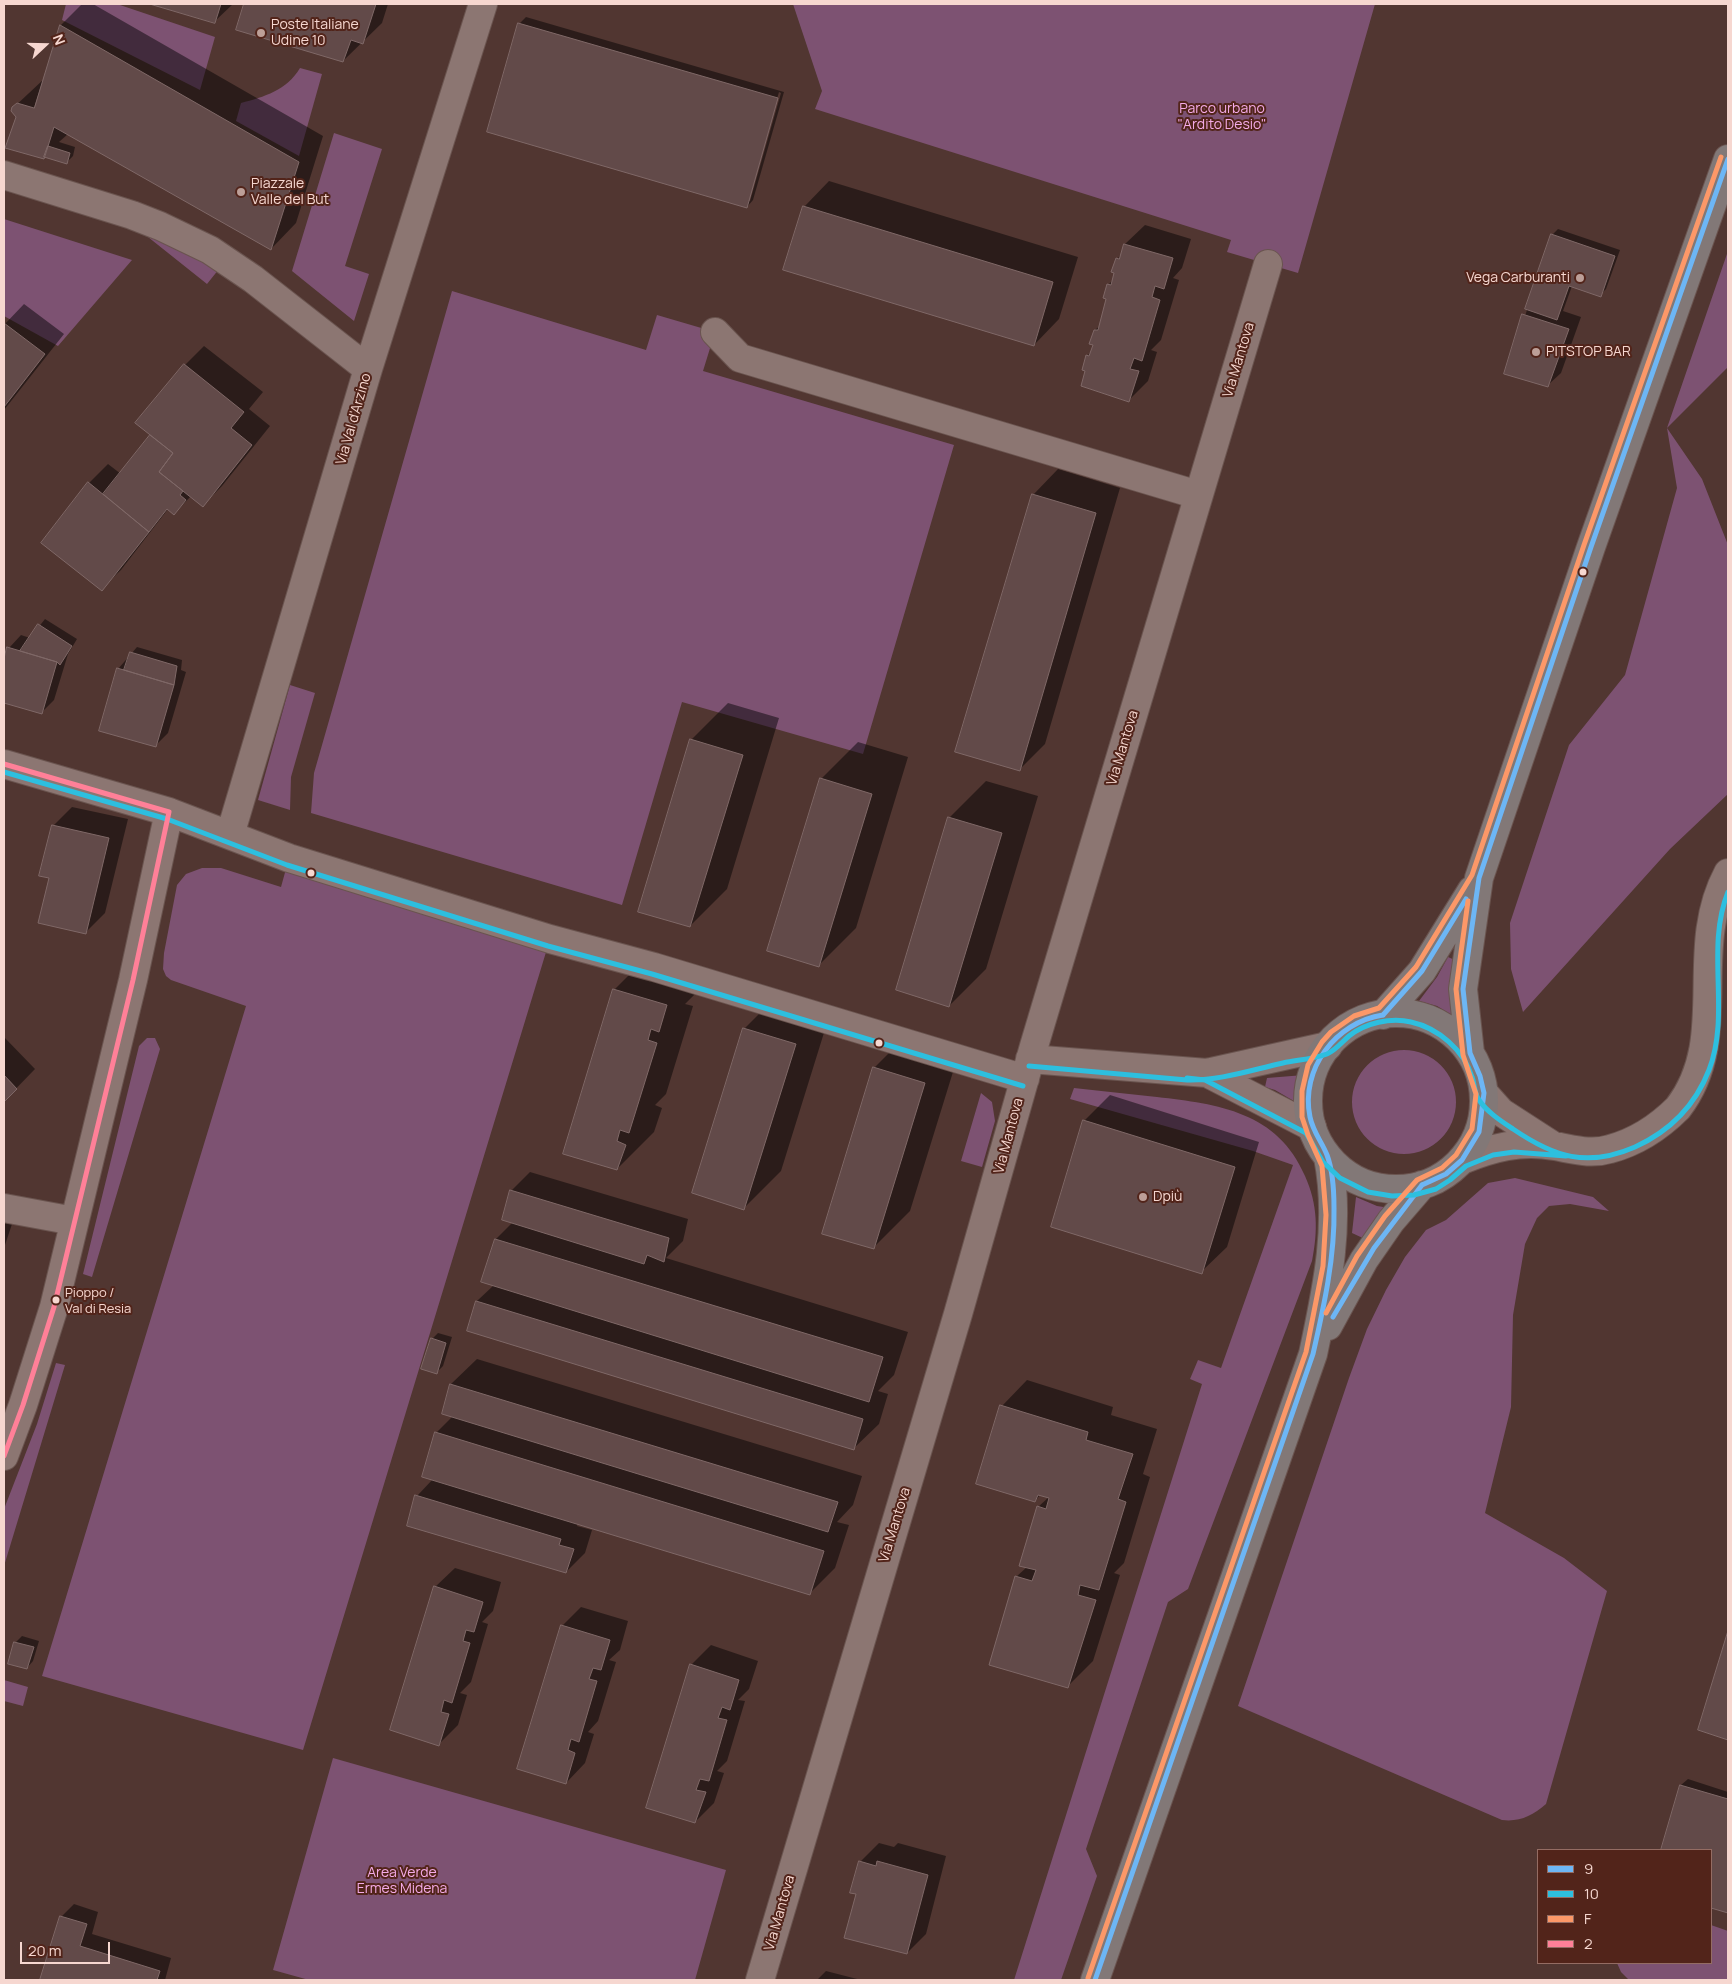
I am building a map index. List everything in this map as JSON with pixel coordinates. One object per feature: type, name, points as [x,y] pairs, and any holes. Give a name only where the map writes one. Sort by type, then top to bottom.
[{"type":"main road","points":[[1470,1053],[1450,1032],[1426,1019],[1411,1014],[1371,1016],[1348,1027],[1328,1046],[1312,1073],[1308,1098],[1312,1127],[1328,1156],[1344,1172],[1369,1185],[1392,1189],[1422,1185],[1446,1174],[1462,1160],[1478,1132],[1482,1117],[1484,1093],[1480,1076],[1470,1053],[1463,989],[1479,878],[1591,547],[1728,159]]},
{"type":"main road","points":[[1383,1015],[1422,971],[1479,878]]},
{"type":"main road","points":[[1095,1980],[1312,1354],[1328,1284],[1332,1242],[1333,1182],[1328,1156]]},
{"type":"main road","points":[[1312,1354],[1364,1260],[1392,1220],[1422,1185]]},
{"type":"street","name":"Via Val d'Arzino","points":[[230,835],[368,369],[483,4]]},
{"type":"street","points":[[4,175],[132,215],[210,250],[253,279],[368,369]]},
{"type":"street","name":"Via Mantova","points":[[760,1980],[958,1314],[1027,1069],[1268,264]]},
{"type":"street","points":[[715,332],[740,358],[1198,495]]},
{"type":"street","points":[[4,764],[169,812],[289,858],[448,907],[1027,1069],[1207,1072],[1328,1046]]},
{"type":"street","points":[[4,1456],[24,1406],[54,1307],[133,980],[169,812]]},
{"type":"street","points":[[1462,1160],[1491,1148],[1514,1144],[1554,1146],[1597,1152],[1625,1144],[1656,1128],[1670,1117],[1695,1086],[1704,1070],[1713,1037],[1711,936],[1718,897],[1728,873]]},
{"type":"street","points":[[1207,1072],[1312,1127]]},
{"type":"street","points":[[1484,1093],[1501,1112],[1554,1146]]},
{"type":"street","points":[[4,1208],[74,1221]]},
{"type":"green space","points":[[66,4],[117,4],[215,37],[200,90],[62,20]]},
{"type":"green space","name":"Parco urbano \"Ardito Desio\"","points":[[793,4],[1375,4],[1298,273],[1227,252],[1231,240],[815,109],[822,91]]},
{"type":"green space","points":[[300,68],[322,74],[299,156],[236,121],[241,103],[274,92],[289,82]]},
{"type":"green space","points":[[334,133],[382,149],[345,266],[369,274],[354,321],[292,271]]},
{"type":"green space","points":[[4,219],[132,260],[58,346],[4,316]]},
{"type":"green space","points":[[148,237],[169,244],[219,269],[207,284]]},
{"type":"green space","points":[[1728,251],[1728,367],[1667,428]]},
{"type":"green space","points":[[452,291],[646,350],[657,315],[715,332],[703,371],[954,445],[863,754],[682,702],[622,905],[311,813],[314,773]]},
{"type":"green space","points":[[1667,428],[1702,479],[1728,545],[1728,794],[1670,849],[1523,1012],[1511,969],[1510,923],[1569,745],[1625,675],[1677,488]]},
{"type":"green space","points":[[290,685],[315,693],[291,777],[290,810],[258,800]]},
{"type":"green space","points":[[289,858],[550,939],[303,1750],[42,1676],[246,1006],[171,980],[166,976],[163,969],[164,953],[177,885],[186,874],[202,868],[221,868],[281,887]]},
{"type":"green space","points":[[1448,957],[1457,961],[1451,984],[1452,1015],[1437,1006],[1419,1001],[1437,977]]},
{"type":"green space","points":[[147,1038],[155,1038],[160,1049],[92,1277],[83,1274],[139,1046]]},
{"type":"green space","points":[[1404,1050],[1424,1054],[1433,1058],[1441,1065],[1448,1073],[1452,1082],[1456,1102],[1452,1122],[1448,1131],[1441,1139],[1433,1146],[1424,1150],[1404,1154],[1384,1150],[1375,1146],[1367,1139],[1360,1131],[1356,1122],[1352,1102],[1356,1082],[1360,1073],[1367,1065],[1375,1058],[1384,1054]]},
{"type":"green space","points":[[1304,1075],[1299,1104],[1275,1090],[1265,1087],[1267,1078]]},
{"type":"green space","points":[[1074,1088],[1202,1103],[1244,1115],[1262,1125],[1279,1138],[1293,1155],[1305,1176],[1315,1208],[1316,1229],[1312,1261],[1188,1589],[1168,1602],[1086,1849],[1097,1876],[1061,1980],[1014,1980],[1202,1384],[1190,1379],[1198,1360],[1221,1368],[1293,1165],[1253,1151],[1070,1099]]},
{"type":"green space","points":[[981,1093],[992,1102],[995,1121],[982,1167],[961,1161]]},
{"type":"green space","points":[[1515,1178],[1593,1197],[1609,1211],[1570,1204],[1549,1206],[1537,1218],[1525,1244],[1513,1315],[1511,1407],[1485,1513],[1564,1558],[1607,1591],[1546,1804],[1536,1812],[1525,1817],[1514,1820],[1502,1820],[1238,1706],[1349,1378],[1367,1329],[1386,1290],[1405,1257],[1426,1230],[1446,1220],[1488,1183]]},
{"type":"green space","points":[[1356,1197],[1377,1206],[1390,1208],[1367,1240],[1352,1233]]},
{"type":"green space","points":[[56,1363],[65,1365],[4,1566],[4,1509],[37,1424]]},
{"type":"green space","points":[[4,1680],[28,1687],[23,1706],[4,1701]]},
{"type":"green space","name":"Area Verde Ermes Midena","points":[[333,1758],[726,1870],[695,1980],[309,1980],[273,1970]]},
{"type":"green space","points":[[1712,1925],[1728,1931],[1728,1980],[1629,1980],[1621,1972],[1617,1964],[1712,1964]]},
{"type":"building","points":[[150,4],[221,4],[215,23]]},
{"type":"building","points":[[244,4],[376,4],[363,44],[351,40],[343,62],[236,30]]},
{"type":"building","points":[[518,23],[778,98],[747,208],[487,132]]},
{"type":"building","points":[[60,25],[299,162],[271,250],[54,127],[44,159],[5,148],[16,117],[11,111],[12,107],[17,103],[34,108]]},
{"type":"building","points":[[48,146],[70,153],[67,164],[44,157]]},
{"type":"building","points":[[803,206],[1053,282],[1034,346],[783,270]]},
{"type":"building","points":[[1551,234],[1615,256],[1601,297],[1569,286],[1557,320],[1525,309]]},
{"type":"building","points":[[1124,244],[1173,258],[1164,289],[1155,286],[1152,297],[1160,300],[1142,361],[1134,358],[1130,369],[1139,371],[1129,402],[1081,386],[1085,371],[1082,370],[1086,355],[1089,356],[1093,345],[1089,344],[1094,330],[1098,330],[1106,299],[1103,298],[1107,284],[1111,285],[1114,273],[1111,272],[1116,258],[1119,259]]},
{"type":"building","name":"PITSTOP BAR","points":[[1522,314],[1569,329],[1548,387],[1504,374]]},
{"type":"building","points":[[4,323],[45,354],[4,407]]},
{"type":"building","points":[[184,364],[244,412],[231,428],[252,445],[203,507],[159,472],[173,453],[135,423]]},
{"type":"building","points":[[150,435],[173,453],[159,472],[183,491],[180,495],[186,500],[174,515],[167,509],[149,532],[103,494]]},
{"type":"building","points":[[88,482],[149,532],[102,591],[41,543]]},
{"type":"building","points":[[1032,494],[1096,513],[1020,771],[955,752]]},
{"type":"building","points":[[38,624],[72,646],[60,665],[57,662],[20,651]]},
{"type":"building","points":[[7,647],[57,662],[42,714],[4,703],[4,659]]},
{"type":"building","points":[[130,652],[177,666],[174,685],[124,670]]},
{"type":"building","points":[[117,668],[174,685],[156,747],[99,731]]},
{"type":"building","points":[[690,739],[743,755],[690,927],[638,912]]},
{"type":"building","points":[[820,778],[872,794],[819,967],[767,951]]},
{"type":"building","points":[[948,817],[1002,833],[949,1007],[896,990]]},
{"type":"building","points":[[52,825],[109,838],[86,934],[38,923],[49,878],[39,876]]},
{"type":"building","points":[[613,989],[667,1005],[659,1032],[651,1029],[648,1040],[657,1043],[629,1133],[620,1130],[617,1141],[626,1145],[617,1170],[563,1154]]},
{"type":"building","points":[[743,1028],[796,1044],[744,1210],[692,1193]]},
{"type":"building","points":[[873,1067],[925,1083],[874,1249],[822,1234]]},
{"type":"building","points":[[4,1075],[17,1089],[4,1102]]},
{"type":"building","name":"Dpiù","points":[[1083,1120],[1235,1167],[1202,1274],[1051,1227]]},
{"type":"building","points":[[510,1190],[669,1238],[664,1262],[647,1255],[644,1264],[502,1220]]},
{"type":"building","points":[[495,1239],[883,1357],[869,1402],[481,1282]]},
{"type":"building","points":[[476,1301],[863,1419],[854,1450],[467,1331]]},
{"type":"building","points":[[431,1338],[446,1343],[437,1374],[421,1369]]},
{"type":"building","points":[[450,1384],[838,1502],[828,1532],[442,1414]]},
{"type":"building","points":[[1000,1405],[1088,1432],[1086,1440],[1133,1454],[1118,1499],[1126,1502],[1099,1590],[1080,1585],[1078,1595],[1096,1600],[1068,1688],[989,1665],[1015,1576],[1032,1581],[1036,1570],[1019,1566],[1037,1506],[1046,1509],[1049,1498],[1038,1495],[1035,1502],[976,1484]]},
{"type":"building","points":[[435,1432],[824,1551],[810,1595],[422,1477]]},
{"type":"building","points":[[415,1495],[561,1539],[559,1545],[574,1549],[566,1573],[407,1526]]},
{"type":"building","points":[[434,1586],[483,1602],[474,1632],[466,1630],[463,1641],[470,1643],[452,1703],[444,1700],[441,1712],[449,1714],[439,1746],[390,1730]]},
{"type":"building","points":[[561,1625],[610,1640],[601,1670],[593,1668],[589,1679],[597,1681],[579,1742],[571,1739],[568,1750],[575,1753],[566,1784],[517,1769]]},
{"type":"building","points":[[1728,1631],[1728,1740],[1698,1730]]},
{"type":"building","points":[[14,1642],[34,1647],[27,1669],[8,1664]]},
{"type":"building","points":[[690,1664],[739,1680],[730,1710],[722,1707],[718,1718],[727,1720],[709,1781],[700,1779],[696,1790],[706,1792],[695,1823],[646,1808]]},
{"type":"building","points":[[1680,1785],[1728,1799],[1728,1913],[1712,1908],[1712,1849],[1661,1849]]},
{"type":"building","points":[[859,1861],[876,1866],[877,1861],[928,1875],[907,1954],[844,1938],[856,1894],[850,1893]]},
{"type":"building","points":[[60,1916],[87,1924],[80,1946],[160,1971],[157,1980],[40,1980]]},
{"type":"transit line","name":"F","points":[[1088,1978],[1306,1352],[1323,1266],[1326,1215],[1322,1166],[1302,1117],[1302,1091],[1308,1065],[1322,1042],[1331,1032],[1354,1016],[1379,1008],[1416,967],[1472,875],[1584,545],[1721,157]]},
{"type":"transit line","name":"9","points":[[1422,1185],[1446,1174],[1462,1160],[1479,1132],[1484,1093],[1480,1076],[1470,1053],[1463,989],[1479,878],[1591,547],[1728,159]]},
{"type":"transit line","name":"2","points":[[4,764],[169,812]]},
{"type":"transit line","name":"10","points":[[4,772],[167,819],[287,865],[548,946],[652,974],[1023,1086]]},
{"type":"transit line","name":"2","points":[[4,1456],[23,1405],[54,1307],[133,980],[169,812]]},
{"type":"transit line","name":"10","points":[[1029,1066],[1187,1080],[1211,1079],[1322,1056],[1333,1050],[1355,1031],[1378,1022],[1395,1020],[1411,1022],[1431,1029],[1449,1042],[1468,1067],[1476,1095],[1482,1104],[1499,1119],[1528,1139],[1557,1153],[1571,1156],[1586,1158],[1618,1153],[1648,1141],[1680,1116],[1696,1095],[1709,1070],[1718,1026],[1718,936],[1721,914],[1728,892]]},
{"type":"transit line","name":"9","points":[[1383,1015],[1422,971],[1466,899]]},
{"type":"transit line","name":"F","points":[[1326,1313],[1357,1256],[1385,1216],[1417,1180],[1442,1168],[1456,1155],[1472,1129],[1476,1094],[1463,1055],[1456,989],[1468,901]]},
{"type":"transit line","name":"9","points":[[1095,1980],[1313,1354],[1325,1300],[1334,1226],[1331,1168],[1310,1117],[1308,1099],[1316,1065],[1325,1051],[1350,1027],[1366,1019],[1383,1015]]},
{"type":"transit line","name":"10","points":[[1187,1078],[1205,1080],[1306,1133],[1323,1162],[1340,1178],[1368,1192],[1392,1196],[1414,1195],[1436,1189],[1466,1166],[1493,1155],[1514,1152],[1566,1156]]},
{"type":"transit line","name":"9","points":[[1333,1317],[1374,1248],[1422,1185]]},
{"type":"place","name":"Poste Italiane Udine 10","points":[[261,33]]},
{"type":"place","name":"Piazzale Valle del But","points":[[241,192]]},
{"type":"place","name":"Vega Carburanti","points":[[1580,278]]},
{"type":"place","name":"PITSTOP BAR","points":[[1536,352]]},
{"type":"place","name":"Dpiù","points":[[1143,1197]]},
{"type":"place","name":"Pioppo / Val di Resia","points":[[56,1300]]}]
